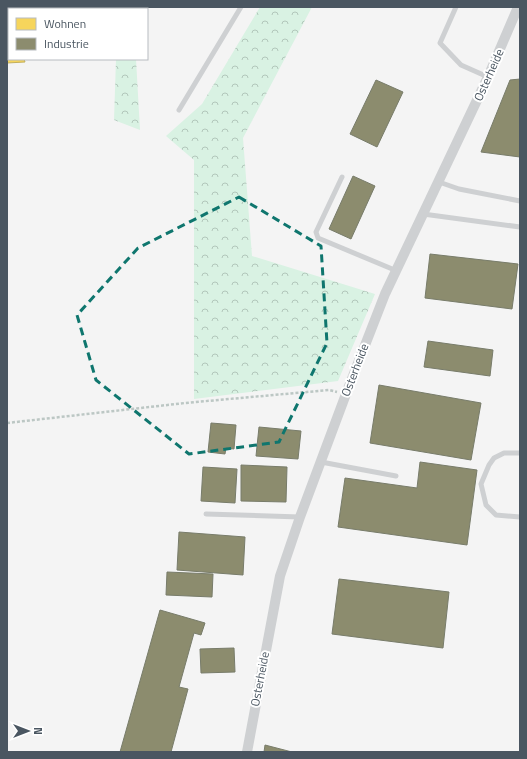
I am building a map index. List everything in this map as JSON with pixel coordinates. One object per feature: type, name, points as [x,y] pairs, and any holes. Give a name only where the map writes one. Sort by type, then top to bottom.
[{"type":"street","name":"Osterheide","points":[[247,752],[280,576],[300,517],[385,294],[488,77],[518,7]]},
{"type":"lane","points":[[179,110],[241,7]]},
{"type":"lane","points":[[456,7],[440,43],[461,65],[488,77]]},
{"type":"lane","points":[[342,177],[316,232],[318,238],[397,271]]},
{"type":"lane","points":[[438,182],[459,189],[520,201]]},
{"type":"lane","points":[[423,214],[520,226]]},
{"type":"lane","points":[[520,454],[504,453],[494,458],[489,465],[481,484],[486,504],[496,515],[520,517]]},
{"type":"lane","points":[[321,462],[396,476]]},
{"type":"lane","points":[[206,514],[300,517]]},
{"type":"path","points":[[7,423],[329,390],[346,394]]},
{"type":"highlighted area","points":[[239,197],[321,246],[327,343],[279,442],[189,454],[96,380],[77,315],[138,248]]},
{"type":"green space","points":[[260,7],[312,7],[243,138],[252,256],[375,294],[338,381],[194,399],[194,160],[166,136],[202,104]]},
{"type":"green space","points":[[116,60],[136,60],[140,130],[114,120]]},
{"type":"building: Wohnen","points":[[8,40],[8,60],[24,60],[25,62],[7,63]]},
{"type":"building: Industrie","points":[[520,79],[520,157],[481,152],[510,80]]},
{"type":"building: Industrie","points":[[376,80],[403,92],[377,147],[350,134]]},
{"type":"building: Industrie","points":[[353,176],[375,186],[351,239],[329,229]]},
{"type":"building: Industrie","points":[[430,254],[518,264],[512,309],[425,298]]},
{"type":"building: Industrie","points":[[428,341],[493,350],[490,376],[424,367]]},
{"type":"building: Industrie","points":[[379,385],[481,403],[471,460],[370,443]]},
{"type":"building: Industrie","points":[[211,423],[236,425],[234,449],[226,448],[225,454],[208,452]]},
{"type":"building: Industrie","points":[[259,427],[301,431],[298,459],[256,456]]},
{"type":"building: Industrie","points":[[420,462],[477,470],[467,545],[338,527],[345,478],[417,488]]},
{"type":"building: Industrie","points":[[241,465],[287,467],[286,502],[241,501]]},
{"type":"building: Industrie","points":[[203,467],[237,469],[235,503],[201,501]]},
{"type":"building: Industrie","points":[[179,532],[245,537],[243,575],[177,570]]},
{"type":"building: Industrie","points":[[167,572],[213,574],[212,597],[166,595]]},
{"type":"building: Industrie","points":[[339,579],[449,592],[443,648],[332,634]]},
{"type":"building: Industrie","points":[[160,610],[205,623],[201,635],[194,633],[179,687],[188,689],[171,752],[120,752]]},
{"type":"building: Industrie","points":[[234,648],[235,672],[201,673],[200,649]]},
{"type":"building: Industrie","points":[[265,745],[292,752],[264,752]]}]
